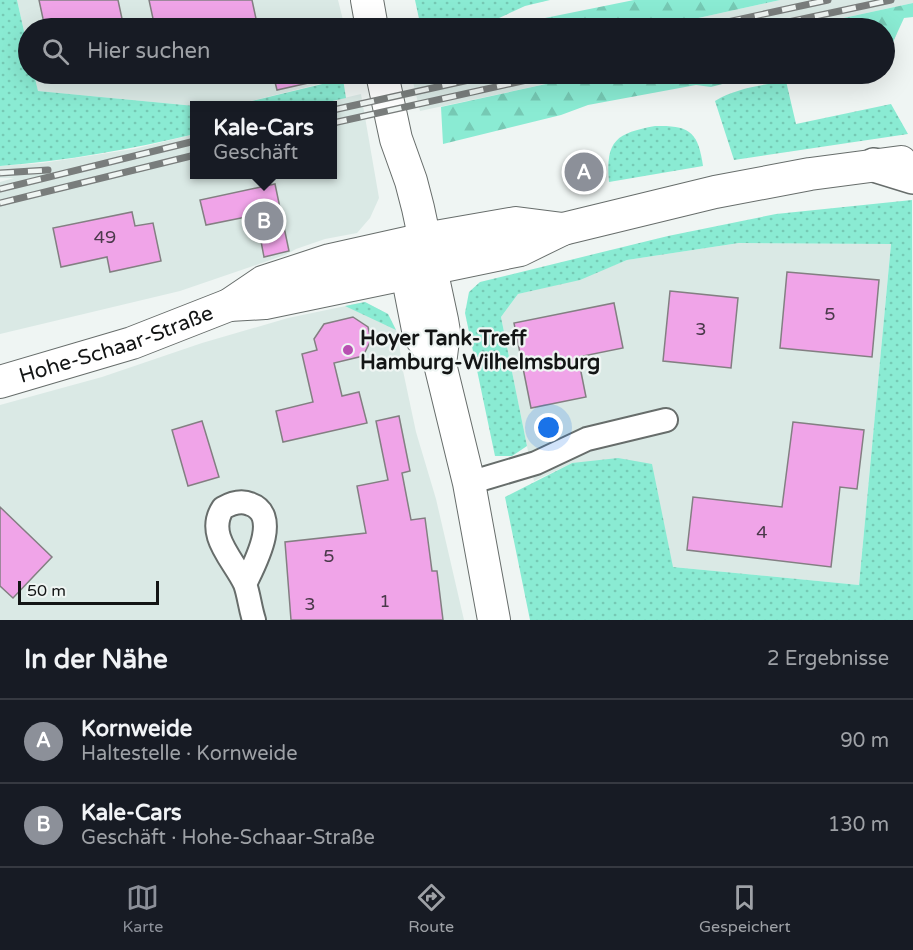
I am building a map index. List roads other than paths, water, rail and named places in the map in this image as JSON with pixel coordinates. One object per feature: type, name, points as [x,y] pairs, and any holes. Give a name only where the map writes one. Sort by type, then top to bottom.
[{"type":"highway","points":[[874,165],[913,177]]},
{"type":"main road","points":[[367,0],[370,18]]},
{"type":"main road","points":[[383,84],[396,139],[411,182],[416,256],[444,332],[440,364],[469,483],[494,620]]},
{"type":"main road","name":"Hohe-Schaar-Straße","points":[[0,382],[117,348],[230,305],[265,303],[416,256],[520,250],[563,229],[760,182],[913,161]]},
{"type":"street","points":[[469,483],[526,467],[587,439],[666,420]]},
{"type":"street","points":[[244,584],[254,620]]},
{"type":"railway","points":[[746,18],[828,0]]},
{"type":"railway","points":[[807,18],[891,0]]},
{"type":"railway","points":[[337,109],[451,84]]},
{"type":"railway","points":[[337,122],[509,84]]},
{"type":"railway","points":[[0,189],[190,142]]},
{"type":"railway","points":[[0,203],[190,156]]},
{"type":"railway","points":[[0,173],[48,170]]},
{"type":"place","name":"Kornweide","points":[[584,172]]},
{"type":"place","name":"Kale-Cars","points":[[264,221]]},
{"type":"place","name":"Hoyer Tank-Treff Hamburg-Wilhelmsburg","points":[[348,350]]}]
